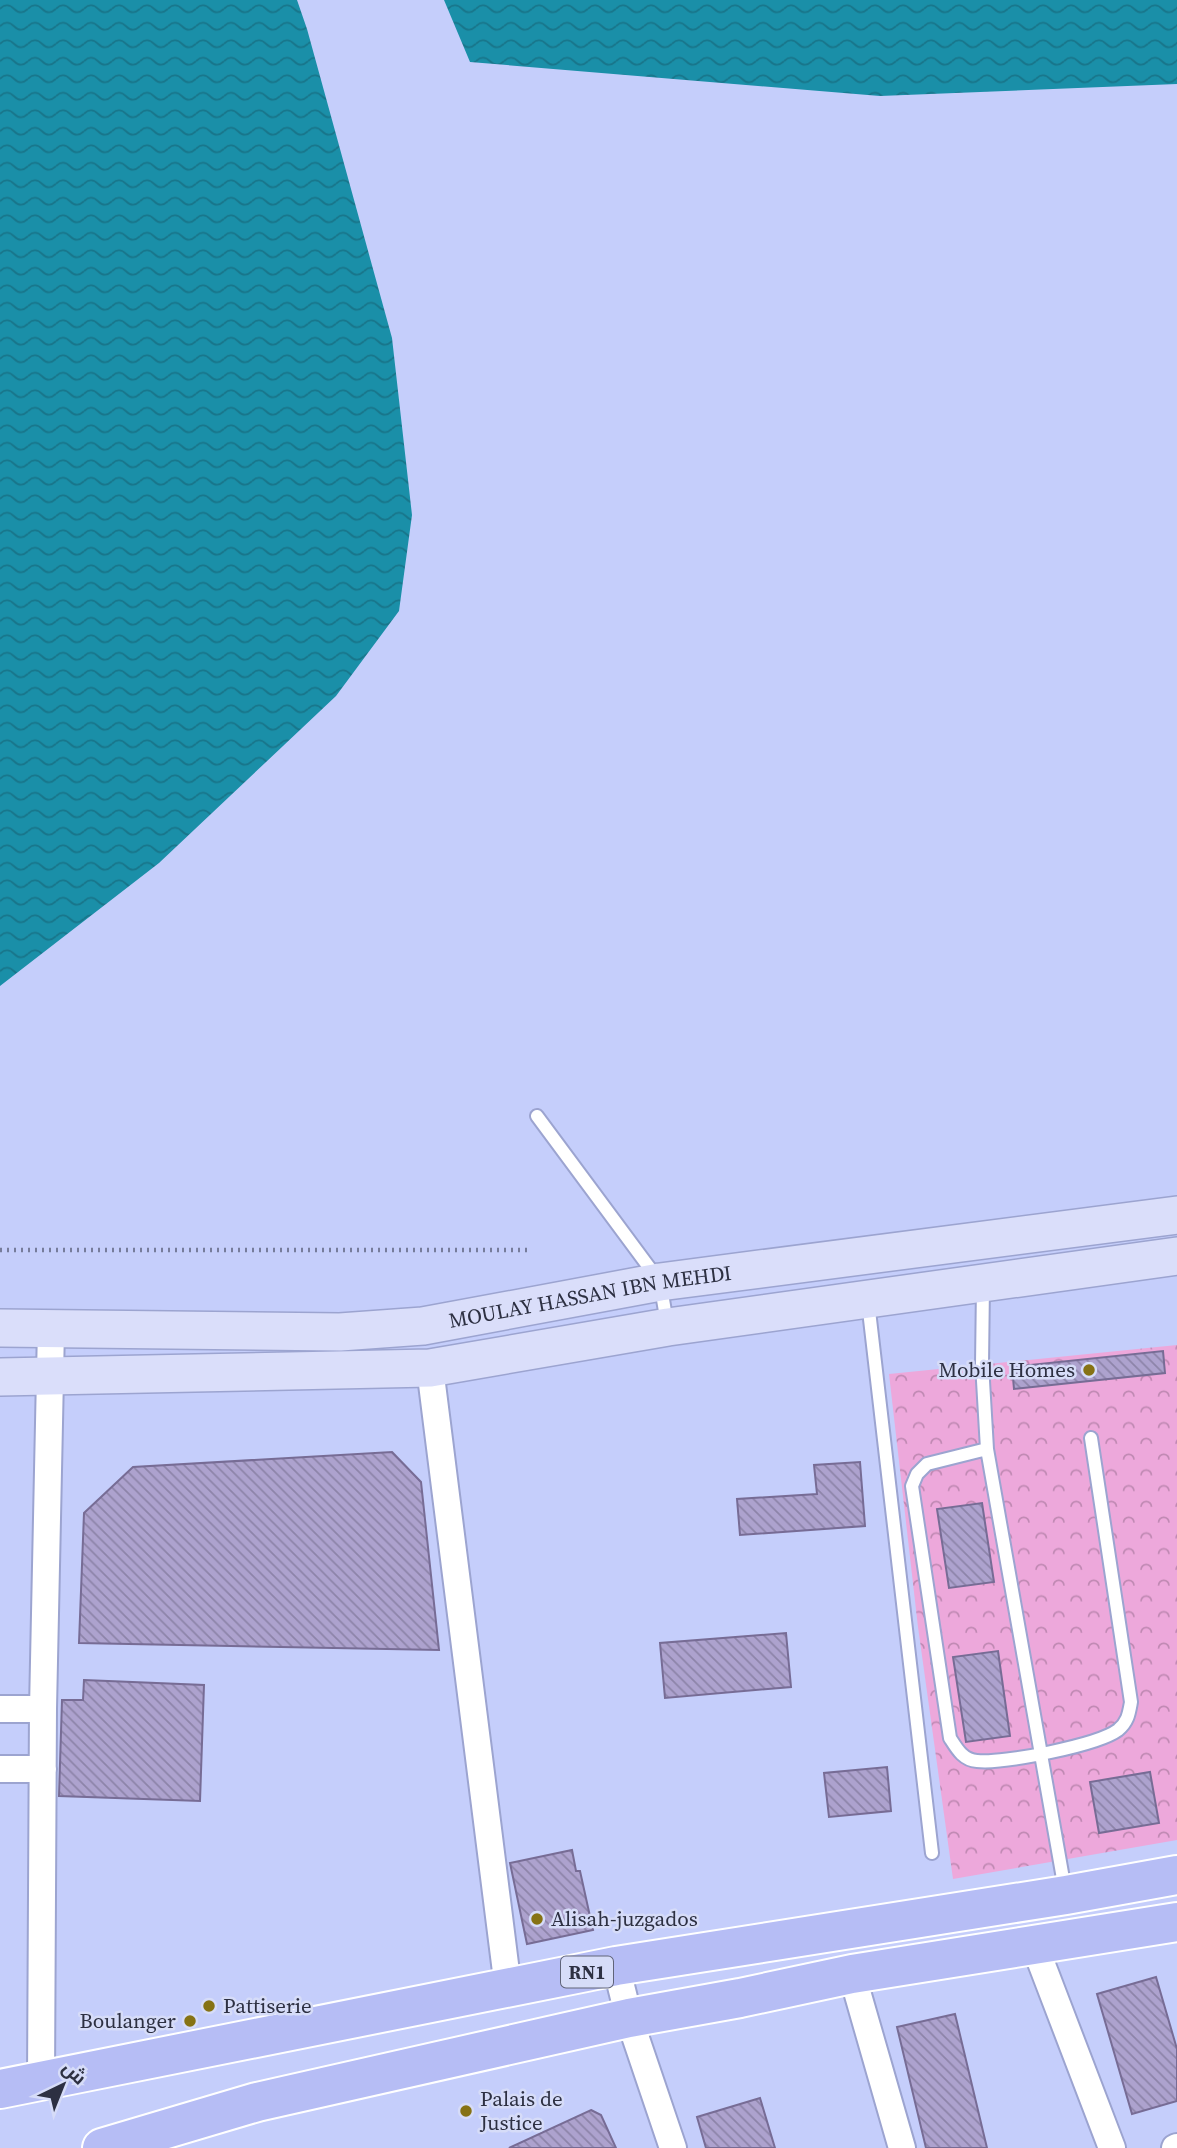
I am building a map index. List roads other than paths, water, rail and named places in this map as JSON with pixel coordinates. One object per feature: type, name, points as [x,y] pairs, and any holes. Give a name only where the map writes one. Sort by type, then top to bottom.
[{"type":"main road","name":"RN1","points":[[0,2089],[616,1966],[1177,1875]]},
{"type":"main road","points":[[102,2148],[257,2102],[629,2018],[852,1974],[1177,1922]]},
{"type":"street","name":"MOULAY HASSAN IBN MEHDI","points":[[0,1328],[340,1332],[424,1326],[660,1282],[1177,1215]]},
{"type":"street","name":"MOULAY HASSAN IBN MEHDI","points":[[0,1377],[430,1368],[668,1327],[1177,1256]]},
{"type":"street","points":[[41,2080],[43,1709],[51,1328]]},
{"type":"street","points":[[430,1368],[508,1988]]},
{"type":"street","points":[[0,1709],[43,1709]]},
{"type":"street","points":[[0,1769],[43,1769]]},
{"type":"street","points":[[1034,1944],[1112,2148]]},
{"type":"street","points":[[616,1966],[629,2018],[673,2148]]},
{"type":"street","points":[[852,1974],[902,2148]]},
{"type":"lane","points":[[537,1116],[660,1282],[668,1327]]},
{"type":"lane","points":[[984,1284],[982,1364],[987,1449],[1066,1895]]},
{"type":"lane","points":[[868,1298],[932,1853]]},
{"type":"lane","points":[[987,1449],[928,1464],[917,1474],[912,1486],[950,1738],[960,1755],[976,1761],[1040,1754],[1106,1737],[1120,1728],[1129,1717],[1131,1702],[1091,1438]]},
{"type":"water","points":[[0,0],[297,0],[392,338],[412,515],[399,611],[336,696],[159,863],[0,986]]},
{"type":"water","points":[[444,0],[1177,0],[1177,84],[880,96],[470,62]]},
{"type":"place","name":"Mobile Homes","points":[[1089,1370]]},
{"type":"place","name":"Alisah-juzgados","points":[[537,1919]]},
{"type":"place","name":"Pattiserie","points":[[209,2006]]},
{"type":"place","name":"Boulanger","points":[[190,2021]]},
{"type":"place","name":"Palais de Justice","points":[[466,2111]]}]
